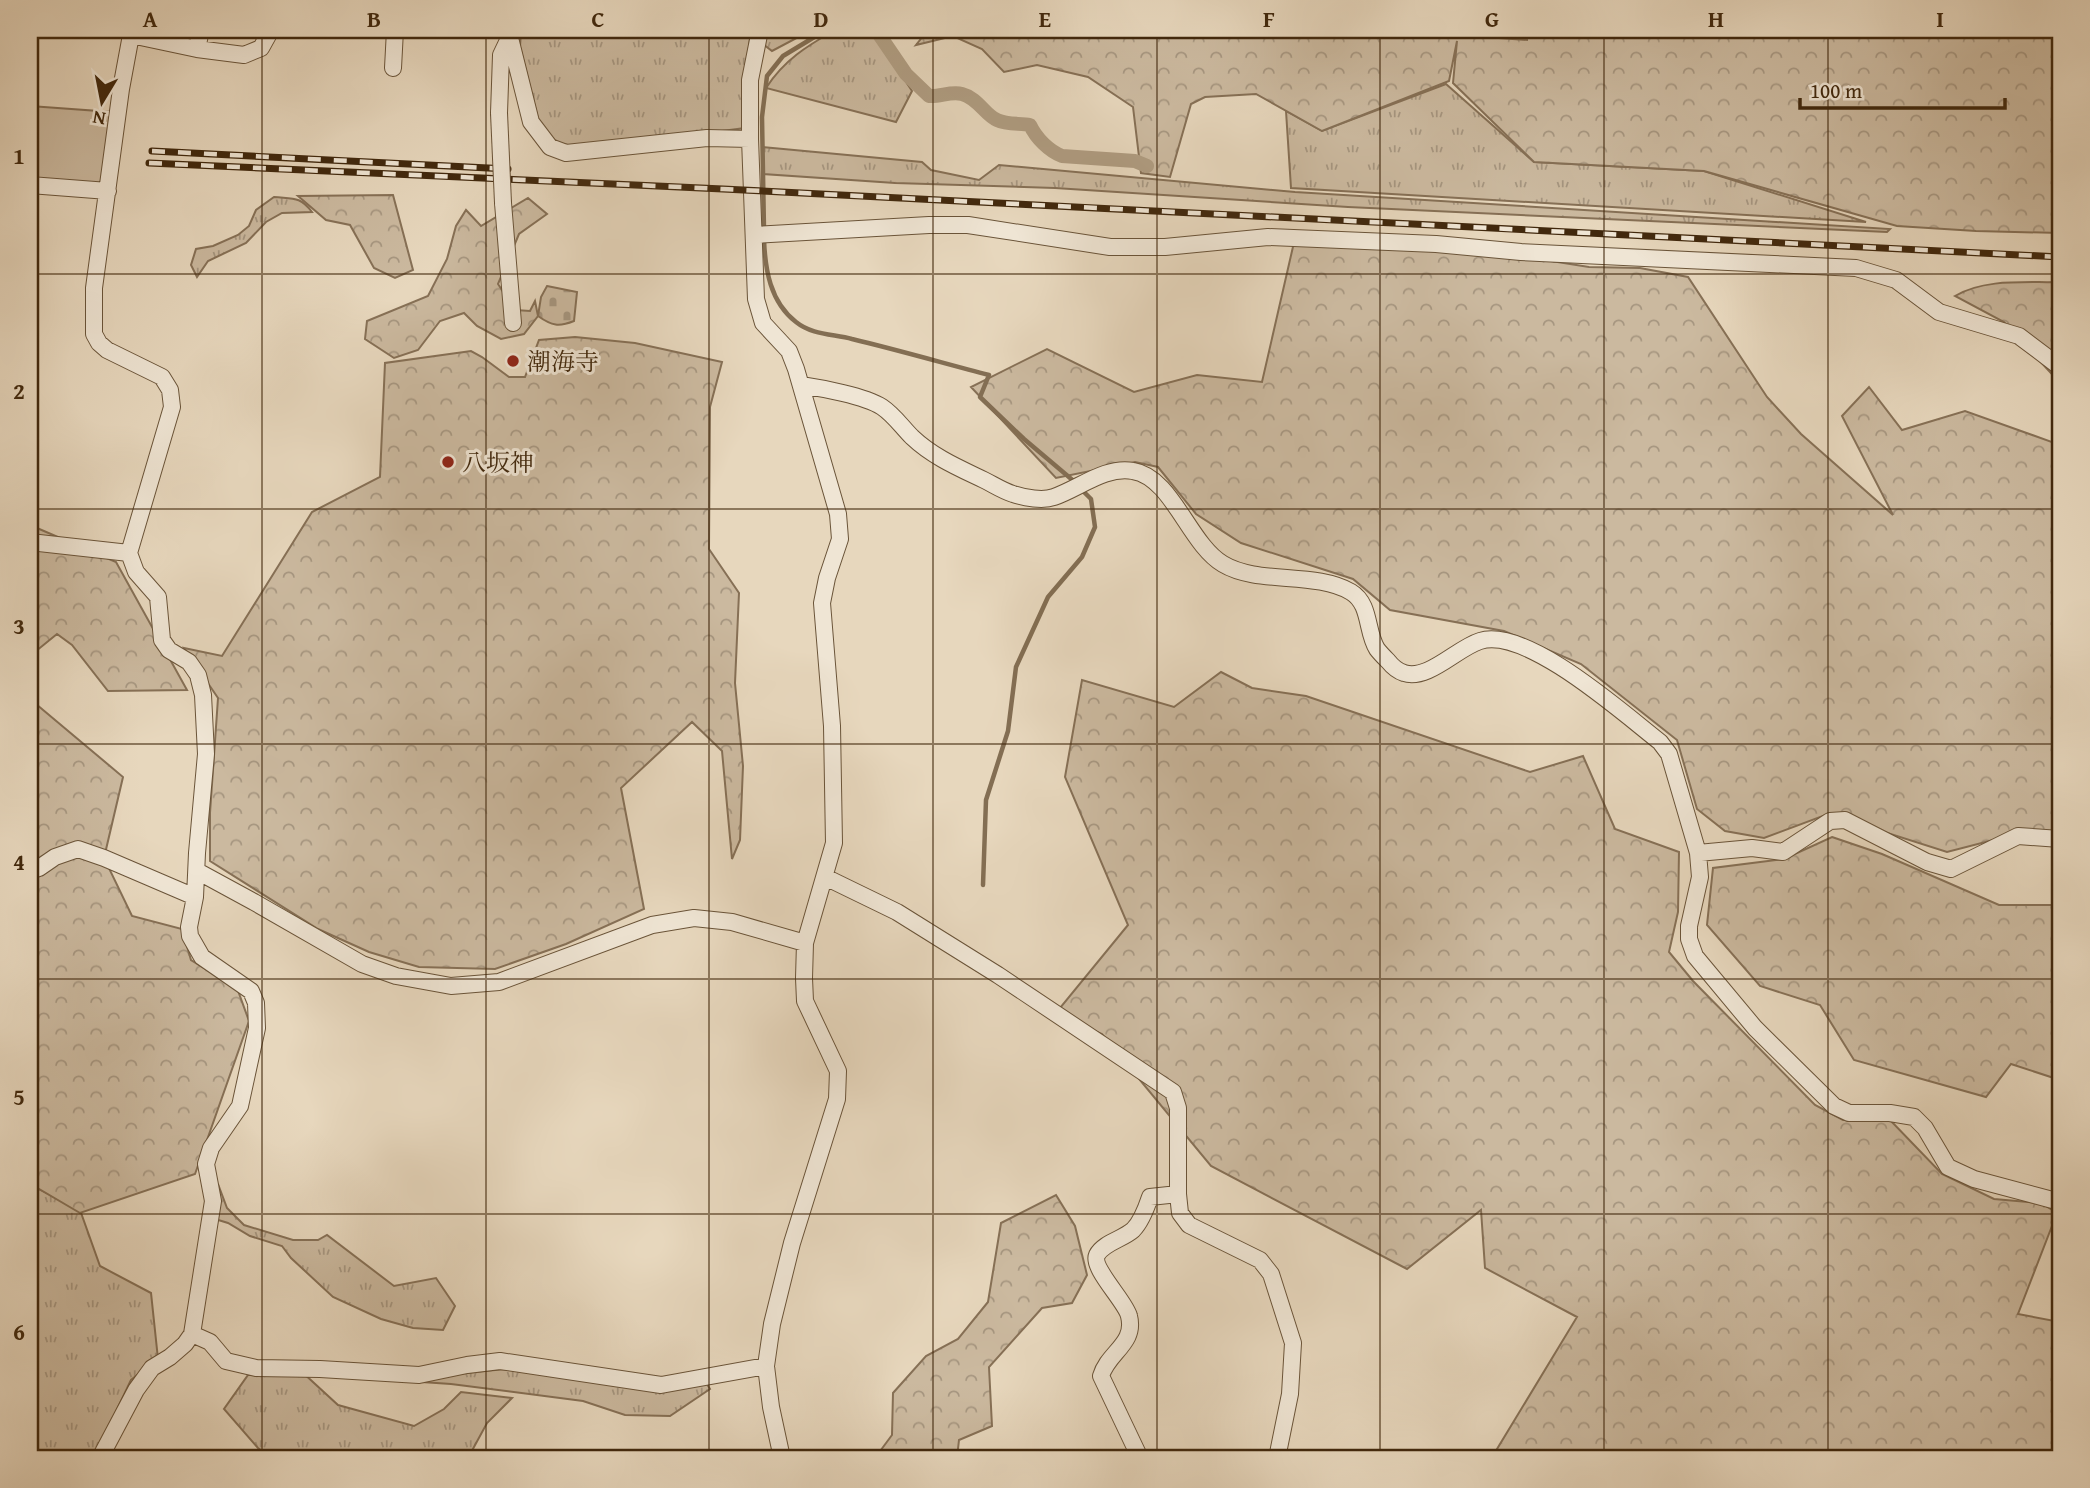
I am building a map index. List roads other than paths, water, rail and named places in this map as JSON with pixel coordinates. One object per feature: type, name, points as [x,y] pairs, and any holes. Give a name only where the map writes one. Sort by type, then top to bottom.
[{"type":"street","points":[[197,49],[201,30]]},
{"type":"street","points":[[100,1458],[136,1390],[152,1368],[170,1357],[192,1334],[213,1201],[206,1164],[211,1148],[240,1106],[257,1028],[256,1003],[251,991],[202,957],[190,936],[206,754],[203,695],[198,675],[189,662],[169,650],[162,640],[158,597],[136,572],[129,553],[172,407],[170,390],[162,377],[107,350],[99,343],[94,334],[94,288],[121,89],[126,32],[197,49],[244,55],[261,48],[271,30]]},
{"type":"street","points":[[393,68],[395,30]]},
{"type":"street","points":[[760,30],[750,80],[756,299],[763,323],[789,351],[801,385],[838,514],[840,539],[822,603],[832,726],[834,843],[805,943],[805,1001],[838,1071],[837,1099],[792,1243],[772,1324],[766,1366],[782,1458]]},
{"type":"street","points":[[511,34],[531,122],[550,147],[566,153],[707,138],[750,139]]},
{"type":"street","points":[[511,34],[502,55],[499,113],[513,323]]},
{"type":"street","points":[[30,185],[108,191]]},
{"type":"street","points":[[755,235],[968,225],[1110,247],[1165,247],[1268,237],[1856,268],[1896,280],[1939,312],[2019,336],[2060,367]]},
{"type":"street","points":[[801,385],[826,389],[881,406],[912,438],[936,457],[1013,494],[1038,499],[1052,498],[1117,469],[1136,471],[1156,480],[1205,547],[1222,564],[1243,572],[1331,584],[1354,593],[1366,610],[1376,647],[1394,667],[1406,674],[1426,672],[1467,646],[1484,640],[1503,640],[1567,670],[1660,742],[1669,754],[1698,853],[1700,877],[1689,926],[1689,939],[1695,956],[1755,1028],[1834,1106],[1849,1113],[1891,1113],[1914,1117],[1925,1128],[1948,1167],[1973,1179],[2060,1202]]},
{"type":"street","points":[[30,542],[129,553]]},
{"type":"street","points":[[1698,853],[1752,848],[1783,852],[1830,821],[1845,820],[1927,862],[1951,869],[2018,836],[2060,839]]},
{"type":"street","points":[[30,871],[55,857],[78,849],[195,897]]},
{"type":"street","points":[[197,871],[362,964],[396,976],[451,986],[499,982],[652,925],[694,918],[732,922],[805,943]]},
{"type":"street","points":[[825,877],[897,912],[998,975],[1173,1092],[1178,1115],[1180,1213],[1189,1225],[1260,1260],[1271,1274],[1293,1343],[1290,1394],[1278,1458]]},
{"type":"street","points":[[1140,1458],[1101,1376],[1103,1368],[1128,1340],[1131,1329],[1129,1313],[1104,1276],[1097,1254],[1134,1229],[1150,1197],[1178,1194]]},
{"type":"street","points":[[192,1334],[210,1342],[226,1361],[256,1368],[320,1368],[419,1375],[500,1361],[662,1385],[766,1366]]},
{"type":"waterway","points":[[764,230],[762,117],[767,76],[783,56],[826,30]]},
{"type":"waterway","points":[[876,30],[906,74],[929,96],[954,93],[968,96],[997,120],[1030,125],[1043,144],[1062,156],[1135,161],[1147,166]]},
{"type":"waterway","points":[[764,239],[768,273],[775,295],[780,305],[796,322],[816,332],[845,337],[989,375],[980,397],[1076,483]]},
{"type":"waterway","points":[[983,885],[986,800],[1008,731],[1016,667],[1048,597],[1082,557],[1095,527],[1091,499],[1082,490]]},
{"type":"railway","points":[[152,151],[508,169]]},
{"type":"railway","points":[[149,163],[723,189],[2060,257]]},
{"type":"place","name":"潮海寺","points":[[513,361]]},
{"type":"place","name":"八坂神","points":[[448,462]]}]
